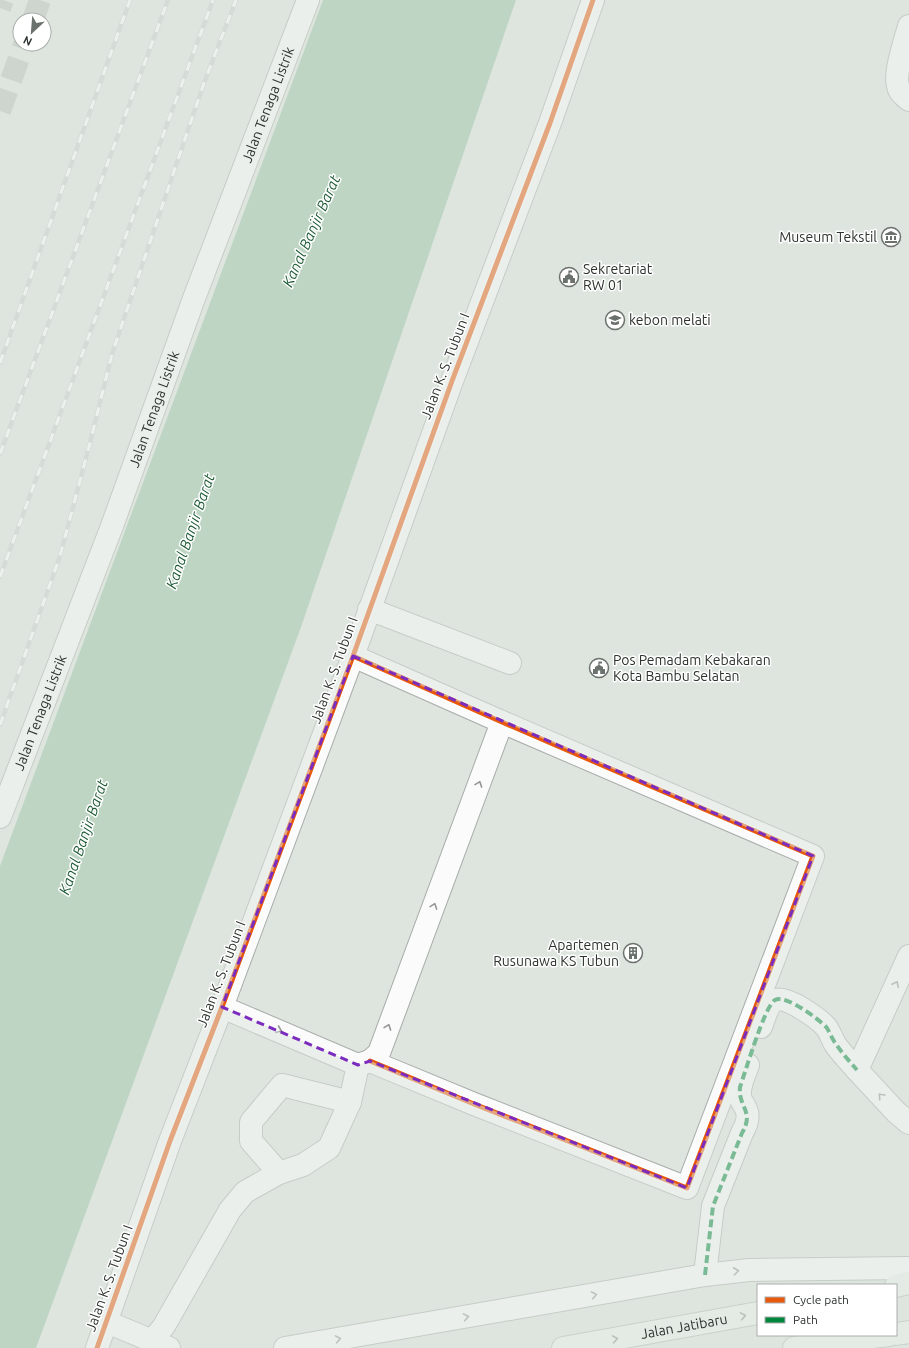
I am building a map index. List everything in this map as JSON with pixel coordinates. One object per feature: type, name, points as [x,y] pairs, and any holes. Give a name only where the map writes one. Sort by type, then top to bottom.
[{"type":"main road","points":[[897,1286],[909,1283]]},
{"type":"main road","name":"Jalan Jatibaru","points":[[562,1348],[757,1313]]},
{"type":"main road","points":[[897,1334],[909,1333]]},
{"type":"main road","points":[[794,1348],[820,1343],[880,1336]]},
{"type":"street","name":"Jalan Tenaga Listrik","points":[[0,817],[112,526],[193,301],[308,0]]},
{"type":"street","name":"Jalan K. S. Tubun I","points":[[97,1348],[170,1141],[222,1007],[353,656],[452,381],[550,123],[593,0]]},
{"type":"street","points":[[909,26],[902,51],[897,79],[898,87],[902,94],[909,100]]},
{"type":"street","points":[[369,610],[510,663]]},
{"type":"street","points":[[222,1007],[687,1188],[813,856],[353,656]]},
{"type":"street","points":[[107,1322],[161,1344],[164,1326],[230,1210],[245,1192],[279,1173],[303,1166],[329,1148],[350,1102],[364,1063],[379,1053],[502,722]]},
{"type":"street","points":[[857,1070],[909,956]]},
{"type":"street","points":[[705,1275],[713,1206],[748,1116],[742,1103],[740,1087],[759,1032],[771,1004],[775,1000],[781,999],[797,1005],[826,1027],[836,1044],[857,1070],[896,1112],[909,1123]]},
{"type":"street","points":[[279,1173],[251,1141],[251,1122],[282,1085],[350,1102]]},
{"type":"street","points":[[285,1348],[705,1275],[750,1270],[909,1268]]},
{"type":"street","points":[[885,1348],[909,1333]]},
{"type":"highlighted area","points":[[353,656],[813,856],[687,1188],[370,1061],[358,1065],[222,1007]]},
{"type":"water","name":"Kanal Banjir Barat","points":[[323,0],[516,0],[301,627],[36,1348],[0,1348],[0,866]]},
{"type":"tunnel","points":[[0,8],[3,0]]},
{"type":"tunnel","points":[[36,12],[40,0]]},
{"type":"tunnel","points":[[0,111],[21,52]]},
{"type":"railway","points":[[0,363],[130,0]]},
{"type":"railway","points":[[0,454],[168,0]]},
{"type":"railway","points":[[0,577],[213,0]]},
{"type":"railway","points":[[0,725],[60,556],[112,354],[204,83],[236,0]]},
{"type":"marked path","points":[[705,1275],[713,1206],[746,1126],[747,1114],[741,1100],[740,1087],[761,1026],[766,1014],[775,1000],[780,999],[794,1004],[817,1019],[827,1028],[833,1040],[857,1070]]},
{"type":"cycle path","points":[[97,1348],[170,1141],[222,1007],[353,656],[452,381],[550,123],[593,0]]},
{"type":"cycle path","points":[[353,656],[813,856],[687,1188],[474,1104],[370,1061]]},
{"type":"place","name":"Museum Tekstil","points":[[891,237]]},
{"type":"place","name":"Sekretariat RW 01","points":[[569,277]]},
{"type":"place","name":"kebon melati","points":[[615,320]]},
{"type":"place","name":"Pos Pemadam Kebakaran Kota Bambu Selatan","points":[[599,668]]},
{"type":"place","name":"Apartemen Rusunawa KS Tubun","points":[[633,953]]}]
